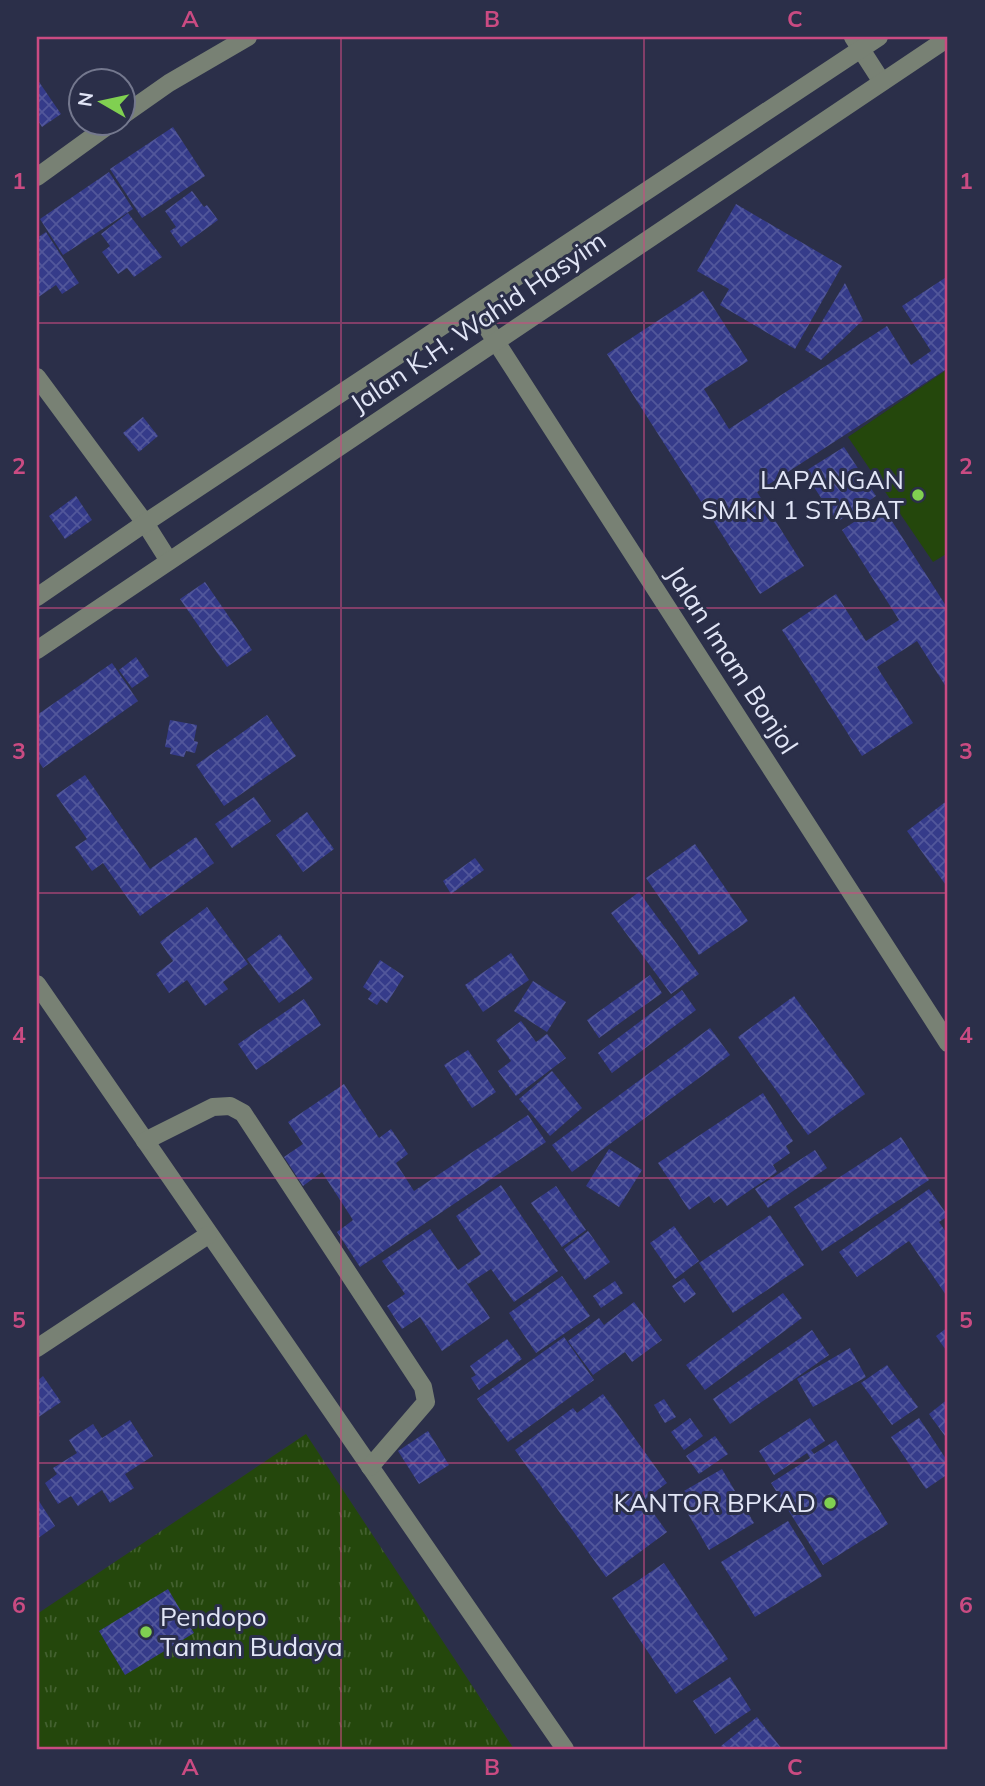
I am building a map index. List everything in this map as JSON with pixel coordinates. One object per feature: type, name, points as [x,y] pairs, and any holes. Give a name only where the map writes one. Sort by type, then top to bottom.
[{"type":"street","points":[[136,106],[169,83],[248,37]]},
{"type":"street","name":"Jalan K.H. Wahid Hasyim","points":[[37,597],[472,306],[857,43],[879,37]]},
{"type":"street","name":"Jalan K.H. Wahid Hasyim","points":[[37,650],[948,38]]},
{"type":"street","points":[[857,43],[882,82]]},
{"type":"street","points":[[37,177],[94,136]]},
{"type":"street","name":"Jalan Imam Bonjol","points":[[472,306],[948,1043]]},
{"type":"street","points":[[37,377],[145,523],[169,561]]},
{"type":"street","points":[[37,984],[565,1749]]},
{"type":"street","points":[[145,1141],[213,1107],[230,1106],[243,1113],[423,1387],[426,1402],[370,1467]]},
{"type":"street","points":[[37,1348],[208,1235]]},
{"type":"green space","name":"LAPANGAN SMKN 1 STABAT","points":[[948,369],[948,553],[933,562],[848,437]]},
{"type":"green space","points":[[306,1434],[514,1749],[37,1749],[37,1614]]},
{"type":"building","points":[[37,79],[61,114],[42,127],[37,119]]},
{"type":"building","points":[[173,127],[205,176],[142,218],[110,169]]},
{"type":"building","points":[[109,172],[133,209],[63,255],[40,219]]},
{"type":"building","points":[[192,191],[218,220],[181,247],[170,231],[176,227],[165,211]]},
{"type":"building","points":[[736,204],[842,266],[795,349],[720,305],[729,289],[697,271]]},
{"type":"building","points":[[128,213],[162,257],[134,277],[127,268],[118,274],[102,252],[110,246],[101,234]]},
{"type":"building","points":[[46,232],[79,283],[62,294],[56,285],[37,298],[37,238]]},
{"type":"building","points":[[948,276],[948,368],[757,492],[804,566],[760,594],[607,354],[703,291],[748,361],[704,389],[729,429],[887,326],[911,365],[931,351],[902,306]]},
{"type":"building","points":[[845,283],[863,320],[821,360],[805,350]]},
{"type":"building","points":[[143,417],[158,436],[139,452],[123,433]]},
{"type":"building","points":[[844,447],[876,496],[837,522],[804,472]]},
{"type":"building","points":[[76,496],[92,520],[65,539],[49,516]]},
{"type":"building","points":[[881,504],[948,609],[948,690],[917,641],[877,667],[913,723],[862,756],[782,630],[836,594],[866,641],[899,620],[842,530]]},
{"type":"building","points":[[205,582],[252,650],[227,667],[180,599]]},
{"type":"building","points":[[136,657],[149,676],[132,688],[119,670]]},
{"type":"building","points":[[112,663],[138,701],[43,768],[37,759],[37,715]]},
{"type":"building","points":[[267,715],[296,756],[224,806],[196,765]]},
{"type":"building","points":[[170,720],[197,725],[194,741],[198,742],[195,753],[186,751],[184,757],[170,754],[171,748],[165,747]]},
{"type":"building","points":[[85,775],[150,869],[196,837],[214,863],[140,916],[103,863],[92,871],[75,847],[87,839],[56,795]]},
{"type":"building","points":[[254,797],[271,821],[232,848],[215,824]]},
{"type":"building","points":[[948,800],[948,888],[907,831]]},
{"type":"building","points":[[307,812],[334,849],[303,872],[276,835]]},
{"type":"building","points":[[695,844],[748,921],[699,955],[646,878]]},
{"type":"building","points":[[475,858],[484,870],[451,894],[443,881]]},
{"type":"building","points":[[639,892],[699,974],[671,994],[611,913]]},
{"type":"building","points":[[207,907],[248,964],[223,982],[228,989],[205,1006],[187,980],[169,993],[156,974],[173,961],[160,942]]},
{"type":"building","points":[[280,934],[313,979],[279,1003],[247,959]]},
{"type":"building","points":[[511,953],[529,980],[483,1012],[465,985]]},
{"type":"building","points":[[380,960],[404,976],[387,1003],[381,999],[377,1005],[368,999],[372,993],[363,987]]},
{"type":"building","points":[[650,975],[662,993],[599,1038],[587,1020]]},
{"type":"building","points":[[533,981],[566,1002],[547,1032],[514,1011]]},
{"type":"building","points":[[682,990],[696,1010],[612,1073],[598,1053]]},
{"type":"building","points":[[794,996],[865,1094],[808,1135],[738,1037]]},
{"type":"building","points":[[304,999],[321,1025],[256,1070],[238,1044]]},
{"type":"building","points":[[521,1021],[536,1042],[547,1034],[566,1058],[516,1096],[498,1071],[511,1061],[496,1040]]},
{"type":"building","points":[[710,1028],[730,1055],[572,1172],[552,1145]]},
{"type":"building","points":[[468,1050],[496,1092],[472,1108],[444,1065]]},
{"type":"building","points":[[552,1071],[582,1108],[550,1136],[519,1099]]},
{"type":"building","points":[[344,1084],[379,1138],[391,1129],[408,1154],[396,1163],[414,1191],[528,1115],[546,1142],[360,1267],[337,1232],[353,1220],[322,1172],[303,1186],[284,1157],[303,1144],[288,1122]]},
{"type":"building","points":[[763,1093],[793,1141],[786,1146],[790,1153],[773,1165],[777,1172],[727,1206],[721,1198],[714,1203],[709,1196],[689,1210],[658,1163]]},
{"type":"building","points":[[901,1137],[929,1180],[822,1251],[794,1207]]},
{"type":"building","points":[[609,1149],[642,1170],[619,1207],[586,1186]]},
{"type":"building","points":[[815,1150],[827,1168],[768,1208],[755,1189]]},
{"type":"building","points":[[501,1185],[558,1271],[514,1302],[491,1269],[468,1284],[462,1276],[490,1318],[442,1351],[420,1317],[402,1329],[387,1306],[405,1294],[382,1261],[430,1229],[458,1270],[481,1254],[456,1216]]},
{"type":"building","points":[[556,1186],[586,1230],[562,1247],[531,1203]]},
{"type":"building","points":[[929,1189],[948,1216],[939,1222],[948,1235],[948,1298],[909,1241],[857,1277],[839,1252]]},
{"type":"building","points":[[770,1215],[804,1265],[733,1313],[699,1263]]},
{"type":"building","points":[[674,1226],[699,1261],[675,1279],[650,1243]]},
{"type":"building","points":[[588,1231],[610,1262],[585,1280],[564,1249]]},
{"type":"building","points":[[562,1276],[590,1316],[536,1353],[509,1313]]},
{"type":"building","points":[[684,1278],[696,1294],[684,1303],[672,1286]]},
{"type":"building","points":[[615,1281],[623,1293],[601,1308],[593,1296]]},
{"type":"building","points":[[783,1293],[802,1318],[705,1390],[686,1365]]},
{"type":"building","points":[[634,1302],[662,1340],[632,1362],[625,1352],[593,1375],[568,1341],[599,1318],[604,1325]]},
{"type":"building","points":[[948,1327],[948,1353],[936,1336]]},
{"type":"building","points":[[812,1330],[829,1355],[730,1424],[713,1399]]},
{"type":"building","points":[[564,1337],[594,1380],[508,1442],[477,1399]]},
{"type":"building","points":[[507,1339],[522,1359],[479,1390],[471,1378],[476,1375],[470,1366]]},
{"type":"building","points":[[850,1348],[866,1377],[813,1407],[797,1379]]},
{"type":"building","points":[[887,1365],[918,1407],[892,1425],[861,1383]]},
{"type":"building","points":[[43,1376],[61,1402],[37,1418],[37,1381]]},
{"type":"building","points":[[603,1394],[667,1483],[644,1500],[667,1532],[606,1577],[515,1450],[573,1408],[577,1413]]},
{"type":"building","points":[[664,1399],[676,1417],[665,1423],[654,1405]]},
{"type":"building","points":[[948,1399],[948,1440],[929,1414]]},
{"type":"building","points":[[690,1418],[703,1436],[684,1450],[671,1432]]},
{"type":"building","name":"KANTOR BPKAD","points":[[810,1418],[825,1441],[811,1450],[814,1454],[836,1440],[888,1524],[823,1565],[771,1483],[810,1458],[807,1453],[774,1475],[759,1451]]},
{"type":"building","points":[[919,1418],[948,1462],[948,1474],[926,1489],[891,1437]]},
{"type":"building","points":[[130,1420],[153,1456],[125,1474],[134,1488],[110,1503],[102,1490],[78,1506],[71,1496],[58,1504],[45,1483],[57,1474],[53,1468],[77,1453],[69,1440],[93,1424],[102,1438]]},
{"type":"building","points":[[428,1431],[449,1465],[419,1484],[398,1451]]},
{"type":"building","points":[[715,1436],[728,1454],[699,1474],[686,1456]]},
{"type":"building","points":[[722,1469],[754,1523],[709,1550],[677,1495]]},
{"type":"building","points":[[37,1498],[55,1526],[37,1539]]},
{"type":"building","points":[[788,1521],[822,1576],[755,1617],[721,1562]]},
{"type":"building","points":[[664,1563],[728,1659],[676,1694],[612,1598]]},
{"type":"building","name":"Pendopo Taman Budaya","points":[[168,1589],[194,1633],[125,1675],[99,1631]]},
{"type":"building","points":[[730,1677],[751,1710],[715,1734],[693,1701]]},
{"type":"building","points":[[757,1717],[782,1749],[724,1749],[721,1746]]},
{"type":"place","name":"LAPANGAN SMKN 1 STABAT","points":[[918,495]]},
{"type":"place","name":"KANTOR BPKAD","points":[[830,1503]]},
{"type":"place","name":"Pendopo Taman Budaya","points":[[146,1632]]}]
